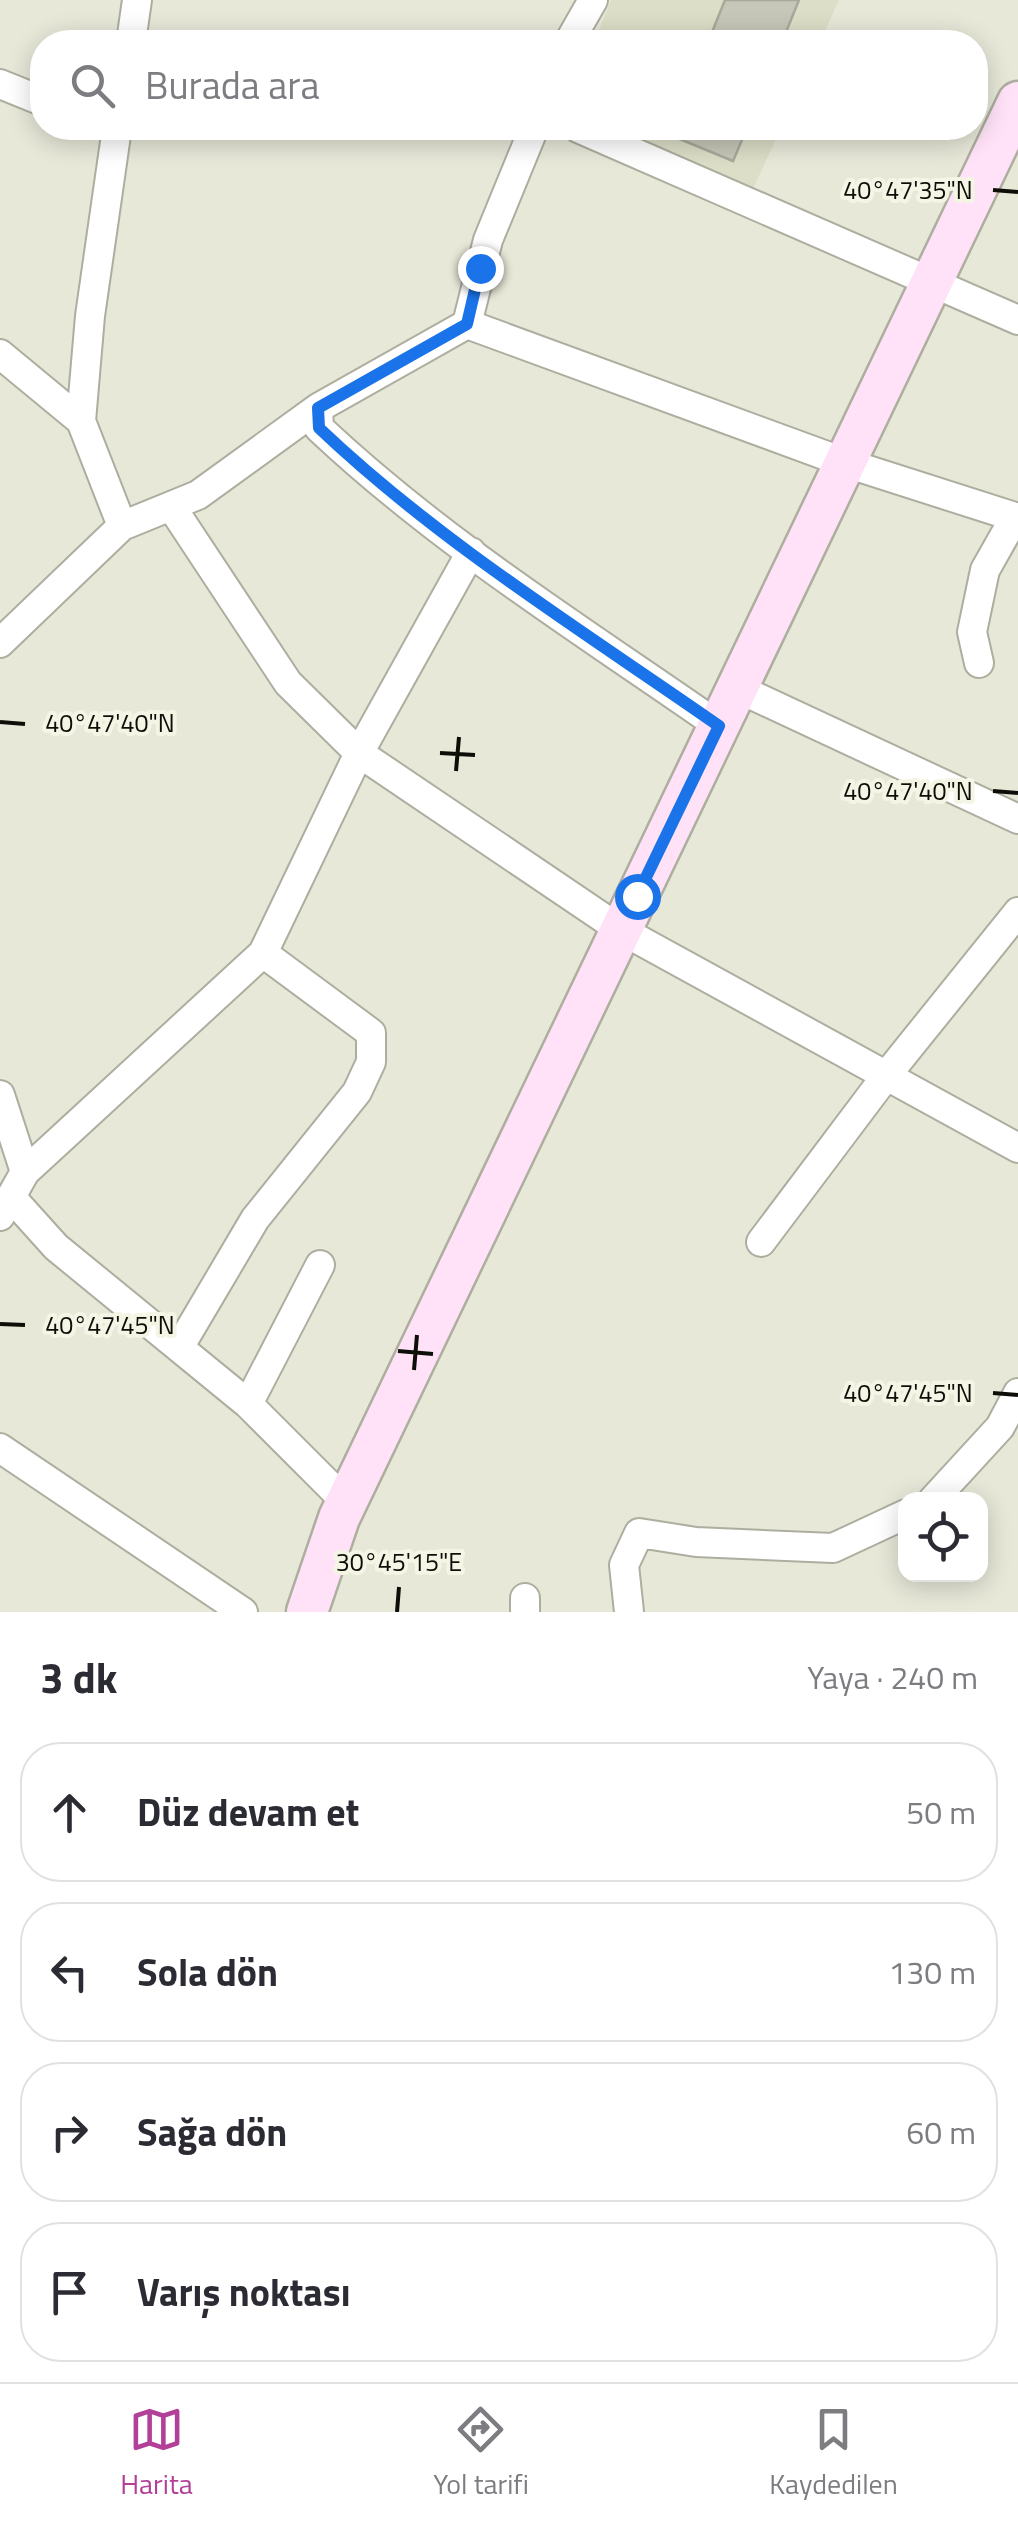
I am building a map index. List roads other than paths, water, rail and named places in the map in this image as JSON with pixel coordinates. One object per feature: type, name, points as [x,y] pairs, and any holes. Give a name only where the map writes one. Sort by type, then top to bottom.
[{"type":"main road","points":[[306,1612],[346,1502],[1018,102]]},
{"type":"street","points":[[132,30],[137,0]]},
{"type":"street","points":[[576,30],[592,0]]},
{"type":"street","points":[[0,84],[30,95]]},
{"type":"street","points":[[113,140],[90,316],[81,421],[122,526]]},
{"type":"street","points":[[0,643],[122,526],[198,495],[318,408],[467,324],[488,240],[529,140]]},
{"type":"street","points":[[605,140],[1018,320]]},
{"type":"street","points":[[467,324],[846,462],[1016,517],[985,570],[972,632],[979,663]]},
{"type":"street","points":[[0,354],[81,421]]},
{"type":"street","points":[[318,408],[319,428],[364,470],[471,552],[719,726]]},
{"type":"street","points":[[171,506],[288,684],[359,753],[621,930],[1018,1148]]},
{"type":"street","points":[[346,1502],[248,1404],[56,1247],[3,1209],[25,1172],[263,953],[359,753],[471,552]]},
{"type":"street","points":[[737,688],[1018,820]]},
{"type":"street","points":[[762,1242],[886,1076],[1018,912]]},
{"type":"street","points":[[180,1346],[255,1219],[357,1092],[371,1062],[370,1033],[263,953]]},
{"type":"street","points":[[0,1095],[25,1172]]},
{"type":"street","points":[[248,1404],[320,1265]]},
{"type":"street","points":[[940,1492],[1000,1427],[1018,1393]]},
{"type":"street","points":[[0,1448],[243,1612]]},
{"type":"street","points":[[629,1612],[624,1565],[639,1533],[696,1542],[832,1548],[898,1518]]}]
